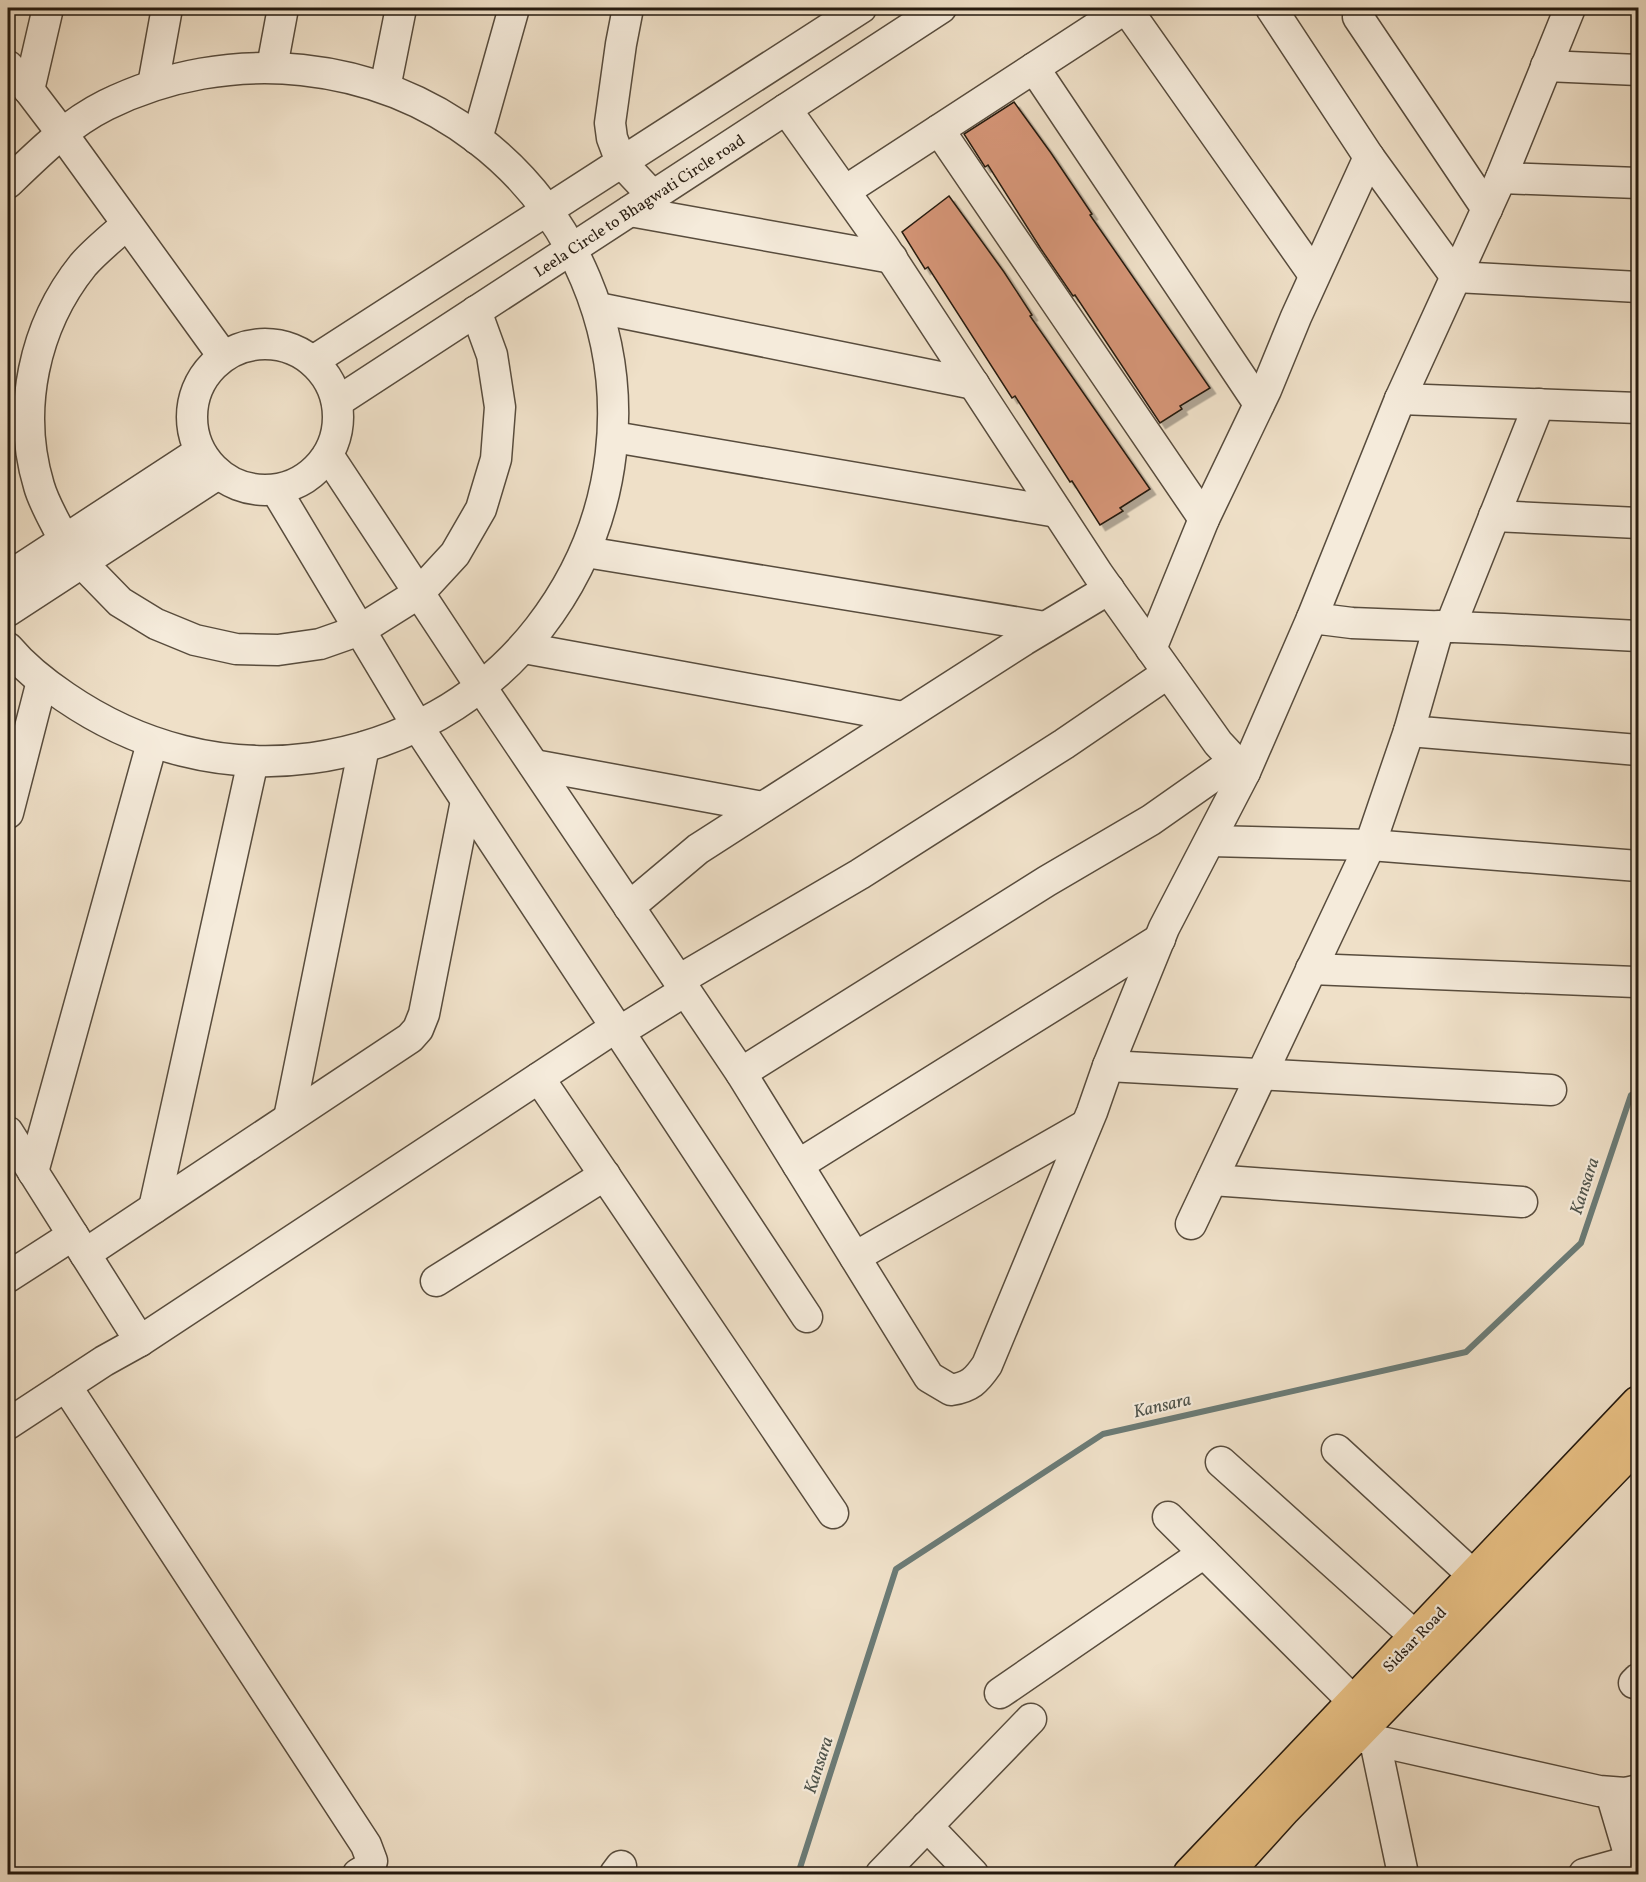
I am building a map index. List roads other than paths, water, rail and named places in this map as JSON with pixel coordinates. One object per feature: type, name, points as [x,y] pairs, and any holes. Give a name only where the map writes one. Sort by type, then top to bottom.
[{"type":"main road","name":"Sidsar Road","points":[[1190,1875],[1364,1724],[1416,1637],[1638,1403]]},
{"type":"main road","name":"Sidsar Road","points":[[1225,1875],[1364,1724],[1638,1443]]},
{"type":"street","points":[[153,85],[167,8]]},
{"type":"street","points":[[272,67],[283,8]]},
{"type":"street","points":[[385,88],[400,8]]},
{"type":"street","points":[[477,139],[514,8]]},
{"type":"street","points":[[628,8],[610,123],[612,138],[621,162],[642,203],[891,258]]},
{"type":"street","name":"Leela Circle to Bhagwati Circle road","points":[[338,402],[941,8]]},
{"type":"street","points":[[845,191],[1126,8],[1314,275]]},
{"type":"street","points":[[1271,8],[1369,157],[1456,277]]},
{"type":"street","points":[[328,455],[741,1073],[929,1377],[951,1390],[965,1388],[978,1378],[987,1365],[1160,939],[1210,841],[1240,767],[1312,618],[1400,399],[1501,178],[1570,8]]},
{"type":"street","points":[[313,361],[852,10]]},
{"type":"street","points":[[40,15],[14,74],[61,132],[223,356]]},
{"type":"street","points":[[1358,17],[1487,209]]},
{"type":"street","points":[[1546,66],[1638,70]]},
{"type":"street","points":[[8,183],[61,132],[105,105],[153,85],[212,71],[272,67],[329,73],[385,88],[433,110],[477,139],[515,172],[547,210],[573,249],[598,308],[612,371],[614,437],[605,495],[586,552],[559,602],[524,648],[481,687],[451,708],[418,727],[364,747],[328,756],[290,761],[253,761],[202,756],[152,743],[94,717],[42,681],[8,648]]},
{"type":"street","points":[[1034,68],[1259,404]]},
{"type":"street","points":[[786,109],[891,258],[1109,589],[1218,743],[1240,767]]},
{"type":"street","points":[[939,130],[1204,519]]},
{"type":"street","points":[[1151,649],[1204,519],[1259,404],[1314,275],[1369,157]]},
{"type":"street","points":[[1501,178],[1638,183]]},
{"type":"street","points":[[127,224],[84,264],[51,314],[32,370],[28,429],[39,487],[73,552],[120,602],[156,624],[195,640],[236,649],[278,650],[320,644],[360,630],[419,593],[455,554],[481,509],[496,459],[500,407],[492,355],[476,312]]},
{"type":"street","points":[[1456,277],[1638,287]]},
{"type":"street","points":[[598,308],[974,384]]},
{"type":"street","points":[[259,344],[278,345],[297,351],[313,361],[333,387],[338,402],[339,420],[336,438],[328,455],[315,471],[296,484],[276,490],[255,490],[235,484],[209,463],[192,431],[191,410],[196,389],[207,371],[223,356],[240,348],[259,344]]},
{"type":"street","points":[[1400,399],[1638,408]]},
{"type":"street","points":[[1191,1224],[1370,845],[1444,627],[1494,516],[1539,404]]},
{"type":"street","points":[[614,437],[1057,512]]},
{"type":"street","points":[[8,611],[73,552],[209,463]]},
{"type":"street","points":[[276,490],[418,727],[807,1317]]},
{"type":"street","points":[[1494,516],[1638,523]]},
{"type":"street","points":[[8,577],[73,552]]},
{"type":"street","points":[[586,552],[1045,627]]},
{"type":"street","points":[[629,906],[699,849],[903,717],[1109,589]]},
{"type":"street","points":[[1312,618],[1352,623],[1638,636]]},
{"type":"street","points":[[524,648],[903,717]]},
{"type":"street","points":[[8,1424],[104,1361],[140,1341],[539,1078],[1064,744],[1168,673]]},
{"type":"street","points":[[8,813],[42,681]]},
{"type":"street","points":[[1409,731],[1638,750]]},
{"type":"street","points":[[33,1172],[152,743]]},
{"type":"street","points":[[289,1118],[364,747]]},
{"type":"street","points":[[154,1208],[253,761]]},
{"type":"street","points":[[534,765],[764,807]]},
{"type":"street","points":[[741,1073],[1047,881],[1240,767]]},
{"type":"street","points":[[8,1277],[154,1208],[410,1038],[418,1029],[424,1014],[466,801]]},
{"type":"street","points":[[1210,841],[1370,845],[1638,866]]},
{"type":"street","points":[[798,1165],[1160,939]]},
{"type":"street","points":[[1311,969],[1635,982]]},
{"type":"street","points":[[1108,1066],[1551,1090]]},
{"type":"street","points":[[539,1078],[833,1514]]},
{"type":"street","points":[[855,1257],[1086,1125]]},
{"type":"street","points":[[9,1136],[140,1341]]},
{"type":"street","points":[[435,1281],[605,1175]]},
{"type":"street","points":[[1212,1180],[1522,1202]]},
{"type":"street","points":[[66,1386],[366,1845],[372,1861],[370,1867],[358,1875]]},
{"type":"street","points":[[1337,1450],[1474,1576]]},
{"type":"street","points":[[1221,1462],[1416,1637]]},
{"type":"street","points":[[1168,1517],[1364,1724],[1403,1875]]},
{"type":"street","points":[[1000,1693],[1204,1553]]},
{"type":"street","points":[[881,1875],[1031,1719]]},
{"type":"street","points":[[1364,1724],[1625,1792],[1635,1865],[1584,1875]]},
{"type":"street","points":[[927,1826],[974,1875]]},
{"type":"waterway","name":"Kansara","points":[[798,1874],[896,1569],[1103,1434],[1466,1352],[1581,1243],[1631,1095],[1638,1091]]}]
